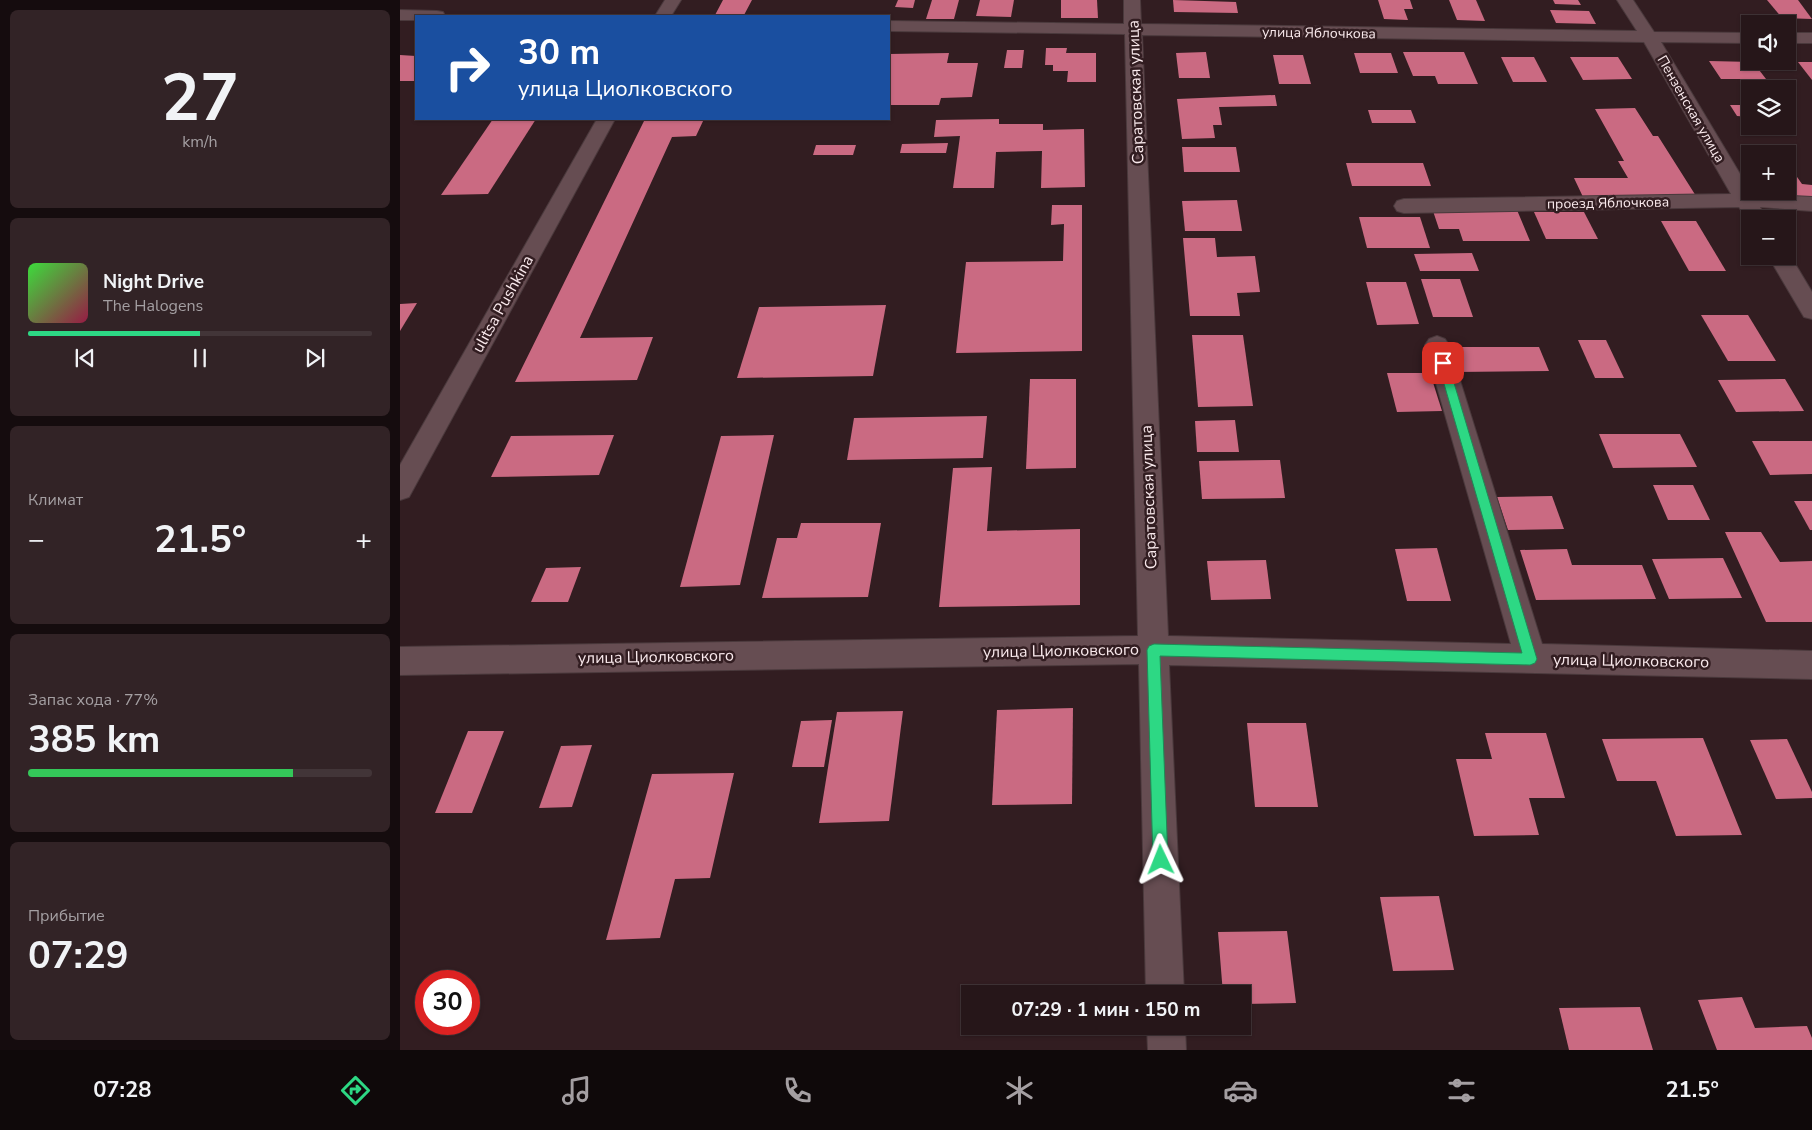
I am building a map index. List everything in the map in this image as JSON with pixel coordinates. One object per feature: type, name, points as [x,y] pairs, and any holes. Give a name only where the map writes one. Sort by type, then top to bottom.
[{"type":"street","points":[[664,15],[673,0]]},
{"type":"street","name":"Саратовская улица","points":[[1132,0],[1165,985]]},
{"type":"street","name":"Пензенская улица","points":[[1625,0],[1650,38],[1741,193]]},
{"type":"street","points":[[400,15],[415,15]]},
{"type":"street","name":"улица Яблочкова","points":[[890,26],[1134,31],[1741,38]]},
{"type":"street","points":[[1796,38],[1812,38]]},
{"type":"street","name":"ulitsa Pushkina","points":[[400,489],[605,120]]},
{"type":"street","name":"Пензенская улица","points":[[1745,200],[1751,210]]},
{"type":"street","name":"проезд Яблочкова","points":[[1404,206],[1745,200],[1812,204]]},
{"type":"street","points":[[1784,265],[1812,311]]},
{"type":"street","points":[[1438,345],[1530,659]]},
{"type":"street","name":"улица Циолковского","points":[[400,661],[1154,650],[1812,665]]},
{"type":"street","points":[[1166,1035],[1167,1050]]},
{"type":"building","points":[[723,0],[752,0],[744,15],[715,15]]},
{"type":"building","points":[[898,0],[915,0],[913,8],[895,7]]},
{"type":"building","points":[[932,0],[959,0],[954,19],[926,19]]},
{"type":"building","points":[[980,0],[1014,0],[1011,17],[976,16]]},
{"type":"building","points":[[1061,0],[1097,0],[1098,18],[1061,18]]},
{"type":"building","points":[[1173,0],[1236,2],[1238,13],[1174,12]]},
{"type":"building","points":[[1378,0],[1410,0],[1413,9],[1404,9],[1408,20],[1384,19]]},
{"type":"building","points":[[1449,0],[1476,0],[1485,21],[1457,20]]},
{"type":"building","points":[[1553,0],[1578,0],[1581,5],[1555,4]]},
{"type":"building","points":[[1767,0],[1798,0],[1812,19],[1796,18],[1796,15],[1780,15]]},
{"type":"building","points":[[1550,10],[1589,11],[1596,24],[1556,23]]},
{"type":"building","points":[[1046,48],[1067,48],[1066,53],[1096,53],[1096,82],[1067,82],[1068,71],[1053,71],[1053,65],[1045,65]]},
{"type":"building","points":[[1007,50],[1024,50],[1022,68],[1004,68]]},
{"type":"building","points":[[1206,52],[1210,78],[1179,78],[1176,53]]},
{"type":"building","points":[[1403,52],[1464,52],[1478,84],[1438,84],[1435,76],[1413,76]]},
{"type":"building","points":[[949,53],[947,63],[978,63],[972,97],[941,98],[939,105],[890,105],[890,54]]},
{"type":"building","points":[[1354,53],[1391,53],[1398,73],[1360,73]]},
{"type":"building","points":[[400,55],[415,56],[415,81],[400,81]]},
{"type":"building","points":[[1273,55],[1303,55],[1311,84],[1279,84]]},
{"type":"building","points":[[1501,57],[1534,57],[1547,82],[1513,82]]},
{"type":"building","points":[[1570,57],[1618,57],[1632,79],[1583,80]]},
{"type":"building","points":[[1709,61],[1741,62],[1741,70],[1759,70],[1766,79],[1744,80],[1721,79]]},
{"type":"building","points":[[1798,62],[1812,62],[1812,80]]},
{"type":"building","points":[[1275,95],[1277,106],[1219,107],[1222,125],[1213,125],[1215,138],[1182,139],[1177,99]]},
{"type":"building","points":[[1730,105],[1741,105],[1741,116],[1737,116]]},
{"type":"building","points":[[1635,108],[1653,136],[1658,136],[1696,196],[1583,197],[1574,178],[1628,178],[1618,161],[1624,161],[1595,109]]},
{"type":"building","points":[[1368,110],[1411,110],[1416,123],[1372,123]]},
{"type":"building","points":[[999,119],[999,124],[1043,124],[1043,130],[1084,129],[1085,187],[1041,188],[1042,151],[996,152],[994,188],[953,188],[960,136],[934,137],[936,120]]},
{"type":"building","points":[[492,120],[535,120],[488,194],[441,195]]},
{"type":"building","points":[[645,120],[704,120],[696,136],[672,137],[580,338],[653,337],[637,380],[515,382]]},
{"type":"building","points":[[948,143],[946,153],[900,153],[902,144]]},
{"type":"building","points":[[816,145],[856,145],[853,155],[813,155]]},
{"type":"building","points":[[1182,147],[1236,147],[1240,172],[1184,172]]},
{"type":"building","points":[[1346,163],[1423,163],[1431,186],[1352,186]]},
{"type":"building","points":[[1796,176],[1802,184],[1812,185],[1812,203],[1793,203],[1791,200],[1796,200]]},
{"type":"building","points":[[1237,200],[1242,231],[1185,231],[1182,201]]},
{"type":"building","points":[[1052,205],[1082,205],[1082,351],[956,353],[966,262],[1063,261],[1064,224],[1051,225]]},
{"type":"building","points":[[1517,210],[1530,241],[1463,241],[1459,229],[1439,229],[1433,211]]},
{"type":"building","points":[[1534,212],[1584,212],[1598,239],[1546,239]]},
{"type":"building","points":[[1359,217],[1420,217],[1430,248],[1367,248]]},
{"type":"building","points":[[1661,221],[1696,221],[1726,271],[1689,271]]},
{"type":"building","points":[[1183,238],[1215,238],[1217,257],[1255,256],[1260,292],[1237,293],[1240,316],[1190,316]]},
{"type":"building","points":[[1472,253],[1479,271],[1420,271],[1414,254]]},
{"type":"building","points":[[1421,279],[1460,279],[1473,317],[1433,317]]},
{"type":"building","points":[[1366,282],[1406,282],[1419,324],[1377,325]]},
{"type":"building","points":[[417,303],[400,331],[400,304]]},
{"type":"building","points":[[886,305],[873,376],[737,378],[759,307]]},
{"type":"building","points":[[1701,315],[1748,315],[1776,361],[1728,361]]},
{"type":"building","points":[[1192,335],[1243,335],[1253,406],[1198,407]]},
{"type":"building","points":[[1578,340],[1606,340],[1624,378],[1595,378]]},
{"type":"building","points":[[1448,347],[1539,347],[1549,371],[1456,372]]},
{"type":"building","points":[[1387,373],[1430,373],[1442,411],[1397,412]]},
{"type":"building","points":[[1030,379],[1076,379],[1076,468],[1026,469]]},
{"type":"building","points":[[1785,379],[1804,411],[1736,412],[1718,380]]},
{"type":"building","points":[[987,416],[983,458],[847,460],[854,418]]},
{"type":"building","points":[[1235,420],[1239,452],[1197,452],[1195,421]]},
{"type":"building","points":[[1599,434],[1680,434],[1697,467],[1613,468]]},
{"type":"building","points":[[614,435],[599,475],[491,477],[511,436]]},
{"type":"building","points":[[774,435],[740,585],[680,587],[721,436]]},
{"type":"building","points":[[1752,441],[1812,441],[1812,474],[1770,475]]},
{"type":"building","points":[[1280,460],[1285,498],[1202,499],[1199,461]]},
{"type":"building","points":[[992,467],[987,531],[1080,529],[1080,605],[939,607],[953,468]]},
{"type":"building","points":[[1653,485],[1693,485],[1710,520],[1668,520]]},
{"type":"building","points":[[1552,496],[1564,529],[1508,530],[1497,497]]},
{"type":"building","points":[[1794,501],[1812,501],[1812,530],[1810,530]]},
{"type":"building","points":[[801,523],[881,523],[868,597],[762,598],[777,538],[797,538]]},
{"type":"building","points":[[1725,532],[1761,532],[1780,562],[1812,561],[1812,622],[1766,622]]},
{"type":"building","points":[[1437,548],[1451,601],[1407,601],[1395,549]]},
{"type":"building","points":[[1567,549],[1572,565],[1642,565],[1656,599],[1536,600],[1520,550]]},
{"type":"building","points":[[1723,558],[1742,598],[1669,599],[1652,559]]},
{"type":"building","points":[[1266,560],[1271,599],[1211,600],[1207,561]]},
{"type":"building","points":[[581,567],[568,602],[531,602],[546,568]]},
{"type":"building","points":[[1073,708],[1072,804],[992,805],[997,710]]},
{"type":"building","points":[[903,711],[889,821],[819,823],[837,712]]},
{"type":"building","points":[[832,720],[824,767],[792,767],[801,721]]},
{"type":"building","points":[[1247,723],[1306,723],[1318,807],[1255,807]]},
{"type":"building","points":[[468,731],[504,731],[472,813],[435,813]]},
{"type":"building","points":[[1485,733],[1546,733],[1565,798],[1529,798],[1539,835],[1474,836],[1456,759],[1492,759]]},
{"type":"building","points":[[1703,738],[1742,835],[1676,836],[1656,781],[1617,781],[1602,739]]},
{"type":"building","points":[[1787,739],[1812,792],[1812,798],[1776,799],[1750,740]]},
{"type":"building","points":[[592,745],[572,807],[539,808],[561,746]]},
{"type":"building","points":[[734,773],[710,878],[675,879],[660,938],[606,940],[652,774]]},
{"type":"building","points":[[1439,896],[1454,970],[1393,971],[1380,897]]},
{"type":"building","points":[[1287,931],[1296,1003],[1251,1004],[1251,985],[1222,985],[1218,932]]},
{"type":"building","points":[[1742,997],[1755,1028],[1807,1026],[1812,1038],[1812,1050],[1717,1050],[1698,1000]]},
{"type":"building","points":[[1640,1007],[1653,1050],[1569,1050],[1559,1008]]},
{"type":"route","points":[[1161,860],[1154,650],[1530,659],[1443,363]]}]
